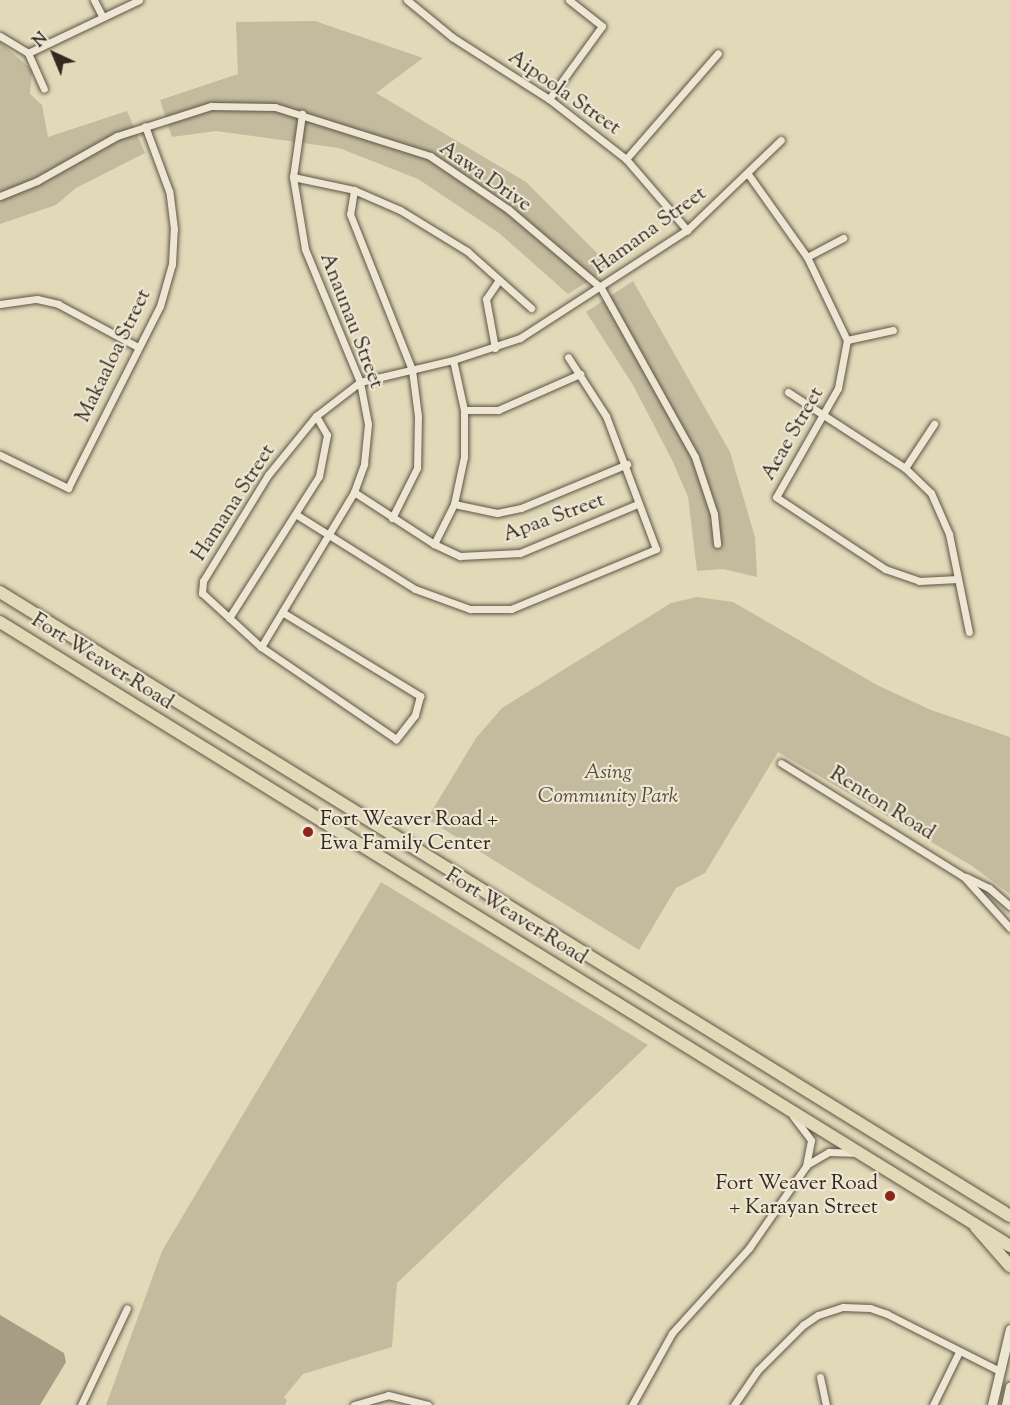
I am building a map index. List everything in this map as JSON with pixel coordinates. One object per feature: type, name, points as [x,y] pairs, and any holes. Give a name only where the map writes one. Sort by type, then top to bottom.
[{"type":"highway","name":"Fort Weaver Road","points":[[0,592],[1010,1216]]},
{"type":"highway","name":"Fort Weaver Road","points":[[0,622],[1010,1246]]},
{"type":"highway","points":[[974,1223],[1010,1239]]},
{"type":"highway","points":[[974,1223],[1010,1266]]},
{"type":"street","points":[[94,0],[102,16]]},
{"type":"street","points":[[28,53],[139,0]]},
{"type":"street","name":"Aipoola Street","points":[[407,0],[452,38],[549,99],[626,159],[687,230]]},
{"type":"street","points":[[549,99],[602,26],[569,0]]},
{"type":"street","points":[[0,36],[28,53],[44,89]]},
{"type":"street","points":[[626,159],[718,53]]},
{"type":"street","name":"Aawa Drive","points":[[0,196],[37,181],[117,136],[211,105],[275,107],[430,156],[508,209],[601,288],[695,457],[714,514],[717,544]]},
{"type":"street","name":"Anaunau Street","points":[[261,647],[354,492],[364,464],[368,424],[360,382],[305,249],[293,177],[302,114]]},
{"type":"street","name":"Makaaloa Street","points":[[0,455],[68,488],[160,306],[172,264],[174,229],[169,191],[145,126]]},
{"type":"street","name":"Hamana Street","points":[[282,612],[420,696],[414,715],[392,739],[261,647],[202,593],[203,582],[268,475],[316,416],[360,382],[453,360],[520,338],[601,288],[687,230],[781,140]]},
{"type":"street","points":[[748,174],[807,257],[847,340],[892,330]]},
{"type":"street","points":[[293,177],[354,190],[400,210],[447,239],[531,308]]},
{"type":"street","points":[[354,190],[350,214],[359,243],[412,370],[418,416],[417,468],[393,518]]},
{"type":"street","points":[[807,257],[843,238]]},
{"type":"street","points":[[495,348],[486,300],[499,280]]},
{"type":"street","points":[[0,304],[37,299],[58,304],[138,347]]},
{"type":"street","name":"Aeae Street","points":[[847,340],[838,388],[776,496],[885,569],[920,581],[958,579]]},
{"type":"street","points":[[297,515],[424,593],[470,609],[511,609],[656,549],[638,504],[627,464],[606,416],[568,357]]},
{"type":"street","points":[[434,544],[454,504],[465,457],[464,410],[453,360]]},
{"type":"street","points":[[464,410],[498,410],[579,374]]},
{"type":"street","points":[[788,392],[821,416],[905,468],[931,493],[949,534],[969,632]]},
{"type":"street","points":[[229,618],[297,515],[319,476],[326,454],[327,435],[316,416]]},
{"type":"street","points":[[905,468],[934,424]]},
{"type":"street","points":[[454,504],[497,513],[521,508],[627,464]]},
{"type":"street","name":"Apaa Street","points":[[354,492],[434,544],[460,556],[520,553],[638,504]]},
{"type":"street","name":"Renton Road","points":[[781,763],[964,876],[989,888],[1010,906]]},
{"type":"street","name":"Renton Road","points":[[964,876],[1010,928]]},
{"type":"street","points":[[632,1405],[672,1333],[749,1248],[806,1166],[811,1153],[809,1137],[785,1108]]},
{"type":"street","points":[[806,1166],[829,1152],[864,1155]]},
{"type":"street","points":[[734,1405],[768,1359],[810,1320],[834,1309],[861,1307],[878,1311],[1000,1371]]},
{"type":"street","points":[[81,1405],[127,1308]]},
{"type":"street","points":[[992,1405],[1010,1329]]},
{"type":"street","points":[[933,1405],[959,1352]]},
{"type":"street","points":[[820,1377],[826,1405]]},
{"type":"street","points":[[1006,1405],[1010,1386]]},
{"type":"street","points":[[354,1405],[388,1395],[428,1405]]},
{"type":"green space","points":[[315,21],[423,58],[376,93],[526,182],[611,267],[568,294],[499,233],[418,179],[339,148],[216,131],[172,137],[160,100],[238,74],[236,22]]},
{"type":"green space","points":[[0,42],[32,70],[30,94],[42,105],[48,137],[127,111],[145,153],[76,188],[56,205],[0,224]]},
{"type":"green space","points":[[633,281],[730,452],[755,537],[757,577],[723,569],[697,571],[688,497],[673,462],[633,385],[586,312]]},
{"type":"green space","name":"Asing Community Park","points":[[697,597],[733,602],[877,685],[931,710],[1010,737],[1010,894],[972,866],[778,752],[705,873],[676,888],[639,950],[427,819],[476,738],[502,708],[671,603]]},
{"type":"green space","points":[[381,882],[648,1045],[397,1283],[392,1347],[303,1374],[284,1397],[287,1400],[285,1405],[106,1405],[162,1251]]},
{"type":"shaded area","points":[[0,1315],[64,1353],[66,1362],[40,1405],[0,1405]]},
{"type":"place","name":"Fort Weaver Road + Ewa Family Center","points":[[308,832]]},
{"type":"place","name":"Fort Weaver Road + Karayan Street","points":[[890,1196]]}]
